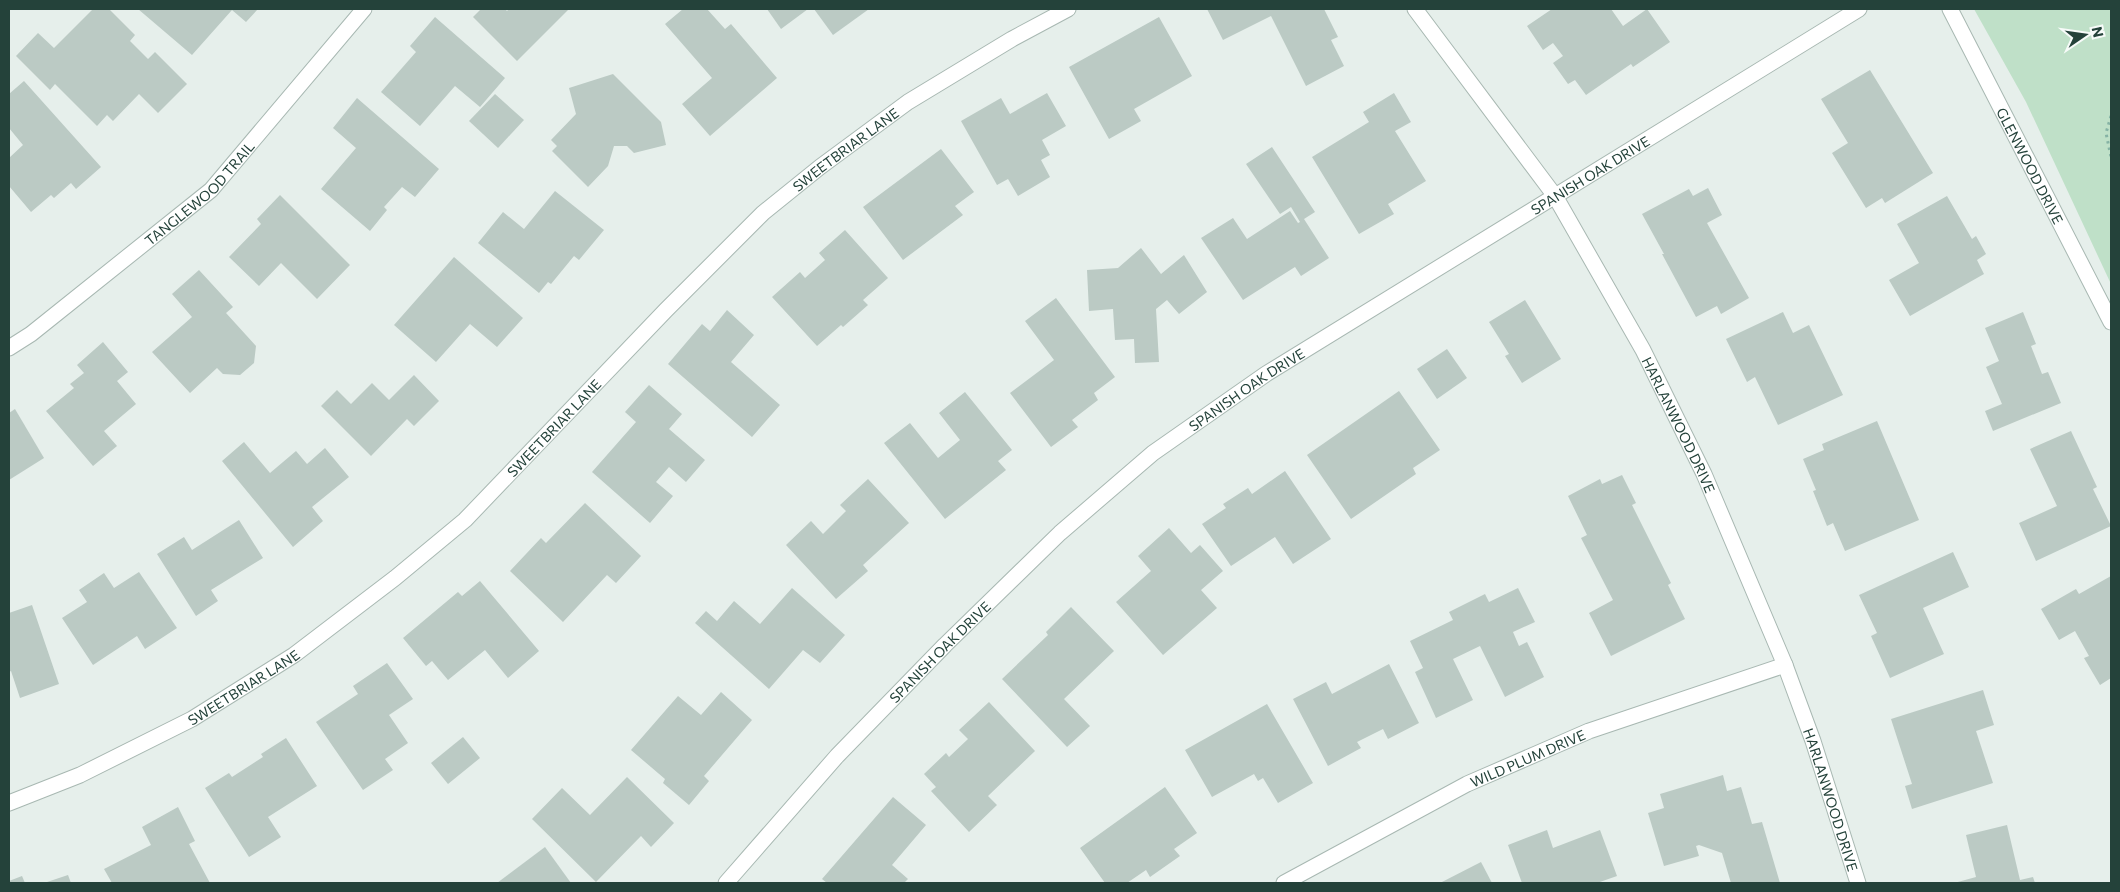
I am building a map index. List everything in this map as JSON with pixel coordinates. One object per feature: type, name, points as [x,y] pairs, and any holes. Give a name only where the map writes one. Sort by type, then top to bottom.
[{"type":"street","name":"TANGLEWOOD TRAIL","points":[[9,348],[31,334],[211,190],[364,9]]},
{"type":"street","name":"SWEETBRIAR LANE","points":[[9,802],[80,774],[192,719],[294,655],[395,578],[465,520],[666,310],[763,213],[820,167],[908,102],[1012,39],[1068,9]]},
{"type":"street","name":"HARLANWOOD DRIVE","points":[[1415,9],[1554,196],[1643,350],[1704,474],[1785,664],[1813,741],[1858,883]]},
{"type":"street","name":"SPANISH OAK DRIVE","points":[[726,883],[837,756],[945,645],[1060,533],[1153,453],[1266,374],[1859,9]]},
{"type":"street","name":"GLENWOOD DRIVE","points":[[1950,9],[2111,322]]},
{"type":"street","name":"WILD PLUM DRIVE","points":[[1284,883],[1467,784],[1589,731],[1785,664]]},
{"type":"path","points":[[2111,116],[2106,133],[2111,157]]},
{"type":"green space","points":[[1974,9],[2111,9],[2111,284],[2026,102]]},
{"type":"building","points":[[93,9],[109,9],[135,35],[130,41],[148,59],[155,52],[187,84],[158,113],[139,94],[113,121],[107,115],[97,126],[55,84],[50,90],[16,56],[38,33],[54,48]]},
{"type":"building","points":[[138,9],[258,9],[246,22],[232,10],[192,55]]},
{"type":"building","points":[[481,9],[505,9],[507,11],[509,9],[569,9],[517,61],[473,17]]},
{"type":"building","points":[[683,9],[707,9],[725,29],[731,24],[777,78],[710,136],[682,104],[712,78],[665,24]]},
{"type":"building","points":[[767,9],[808,9],[781,29]]},
{"type":"building","points":[[814,9],[869,9],[833,35]]},
{"type":"building","points":[[1207,9],[1324,9],[1338,37],[1331,40],[1344,66],[1306,86],[1271,16],[1223,40]]},
{"type":"building","points":[[1552,9],[1611,9],[1623,26],[1647,9],[1670,42],[1633,67],[1631,64],[1586,95],[1575,80],[1568,84],[1553,63],[1563,56],[1553,43],[1543,50],[1527,26]]},
{"type":"building","points":[[435,17],[505,78],[480,107],[455,86],[420,126],[381,92],[416,52],[410,46]]},
{"type":"building","points":[[1159,17],[1192,76],[1134,109],[1141,121],[1109,139],[1069,67]]},
{"type":"building","points":[[1870,70],[1933,173],[1885,203],[1882,198],[1866,208],[1832,153],[1848,143],[1821,99]]},
{"type":"building","points":[[613,74],[661,122],[666,145],[634,153],[627,146],[614,146],[608,166],[588,187],[552,151],[557,146],[551,140],[576,114],[569,88]]},
{"type":"building","points":[[24,81],[101,167],[76,189],[71,183],[54,198],[51,195],[31,212],[9,186],[9,158],[23,145],[9,128],[9,94]]},
{"type":"building","points":[[1047,93],[1066,126],[1042,140],[1050,155],[1041,160],[1050,177],[1018,196],[1008,179],[997,185],[961,121],[1001,98],[1010,114]]},
{"type":"building","points":[[1394,93],[1411,122],[1395,131],[1426,181],[1388,204],[1394,214],[1359,234],[1312,157],[1369,122],[1363,112]]},
{"type":"building","points":[[495,94],[524,120],[498,148],[469,121]]},
{"type":"building","points":[[357,98],[439,169],[415,197],[402,187],[384,207],[387,210],[370,231],[321,189],[356,148],[333,128]]},
{"type":"building","points":[[1272,147],[1315,212],[1304,219],[1329,258],[1301,276],[1295,267],[1243,300],[1201,238],[1233,218],[1247,239],[1290,211],[1298,223],[1300,222],[1291,207],[1280,214],[1246,164]]},
{"type":"building","points":[[941,149],[974,192],[955,206],[963,215],[903,260],[863,207]]},
{"type":"building","points":[[1708,188],[1722,215],[1707,223],[1749,298],[1721,314],[1717,306],[1696,317],[1642,214],[1689,189],[1693,196]]},
{"type":"building","points":[[555,191],[604,230],[579,260],[574,256],[551,284],[548,282],[539,293],[478,243],[503,212],[524,229]]},
{"type":"building","points":[[280,195],[350,265],[317,299],[281,263],[259,286],[229,257],[261,224],[257,219]]},
{"type":"building","points":[[1947,196],[1972,239],[1976,236],[1986,254],[1977,260],[1984,274],[1910,316],[1889,280],[1919,263],[1897,224]]},
{"type":"building","points":[[845,230],[888,278],[863,300],[868,305],[817,346],[772,297],[800,272],[805,278],[825,260],[819,253]]},
{"type":"building","points":[[1141,248],[1161,274],[1184,255],[1207,292],[1179,314],[1167,300],[1156,309],[1159,362],[1135,363],[1134,339],[1115,340],[1113,309],[1089,311],[1087,270],[1118,268]]},
{"type":"building","points":[[454,257],[523,318],[497,347],[470,324],[436,362],[394,325]]},
{"type":"building","points":[[199,270],[233,307],[226,313],[256,346],[254,363],[240,375],[223,374],[217,368],[190,393],[152,352],[192,317],[172,294]]},
{"type":"building","points":[[1056,298],[1115,377],[1094,393],[1098,400],[1072,420],[1078,427],[1051,447],[1010,393],[1054,360],[1025,321]]},
{"type":"building","points":[[1525,300],[1561,359],[1522,383],[1505,356],[1509,354],[1489,322]]},
{"type":"building","points":[[727,310],[754,335],[731,362],[780,405],[752,437],[668,364],[702,324],[710,331]]},
{"type":"building","points":[[1783,312],[1793,333],[1809,325],[1843,395],[1778,425],[1755,377],[1747,382],[1726,339]]},
{"type":"building","points":[[2023,312],[2036,344],[2031,346],[2042,374],[2048,372],[2061,403],[1993,431],[1985,411],[2002,404],[1986,367],[1999,361],[1985,328]]},
{"type":"building","points":[[103,342],[128,372],[117,381],[136,404],[104,431],[117,446],[93,466],[46,411],[74,388],[70,384],[84,373],[77,365]]},
{"type":"building","points":[[1447,349],[1467,378],[1437,399],[1417,369]]},
{"type":"building","points":[[414,375],[439,401],[414,426],[407,419],[371,456],[321,406],[337,390],[351,404],[372,383],[389,400]]},
{"type":"building","points":[[649,385],[682,414],[669,429],[705,460],[686,482],[669,467],[656,482],[673,496],[650,523],[592,472],[636,422],[625,412]]},
{"type":"building","points":[[1399,391],[1440,450],[1413,468],[1416,474],[1351,519],[1307,455]]},
{"type":"building","points":[[965,392],[1012,450],[998,461],[1006,470],[945,519],[884,443],[910,423],[938,458],[960,440],[939,413]]},
{"type":"building","points":[[15,409],[44,458],[9,480],[9,413]]},
{"type":"building","points":[[1877,421],[1919,520],[1845,551],[1833,523],[1827,526],[1813,491],[1816,490],[1803,459],[1824,450],[1822,444]]},
{"type":"building","points":[[2071,431],[2097,487],[2093,489],[2111,526],[2036,561],[2019,523],[2057,506],[2030,449]]},
{"type":"building","points":[[244,442],[270,473],[296,451],[307,464],[325,448],[349,477],[312,507],[323,521],[293,547],[222,461]]},
{"type":"building","points":[[1285,471],[1331,539],[1293,564],[1275,537],[1231,566],[1202,524],[1226,508],[1223,504],[1248,488],[1252,494]]},
{"type":"building","points":[[1622,475],[1636,503],[1632,505],[1671,583],[1668,585],[1685,619],[1611,656],[1589,613],[1613,600],[1581,538],[1587,535],[1568,496],[1600,479],[1602,484]]},
{"type":"building","points":[[868,479],[909,523],[863,565],[868,571],[836,599],[786,545],[811,521],[823,534],[846,511],[840,505]]},
{"type":"building","points":[[585,503],[641,556],[616,583],[607,575],[563,622],[510,571],[541,538],[546,543]]},
{"type":"building","points":[[239,520],[263,558],[211,590],[218,601],[196,616],[157,554],[184,537],[192,550]]},
{"type":"building","points":[[1169,528],[1191,553],[1200,545],[1223,571],[1201,590],[1217,608],[1163,655],[1116,602],[1151,571],[1138,556]]},
{"type":"building","points":[[1953,552],[1969,587],[1923,608],[1944,654],[1890,678],[1871,636],[1877,633],[1859,595]]},
{"type":"building","points":[[139,572],[177,628],[145,649],[137,636],[93,665],[62,618],[87,602],[79,590],[104,573],[114,588]]},
{"type":"building","points":[[2111,576],[2111,678],[2100,685],[2084,658],[2089,656],[2075,631],[2059,640],[2041,609],[2076,589],[2079,594]]},
{"type":"building","points":[[480,581],[539,651],[508,678],[485,650],[448,680],[432,661],[426,666],[403,638],[458,592],[462,596]]},
{"type":"building","points":[[792,588],[845,635],[820,663],[803,650],[769,689],[695,623],[706,611],[717,621],[734,601],[760,624]]},
{"type":"building","points":[[1518,588],[1535,622],[1513,632],[1519,646],[1527,642],[1544,677],[1505,697],[1480,646],[1453,659],[1473,700],[1436,718],[1415,672],[1423,668],[1410,641],[1453,620],[1449,612],[1485,594],[1489,602]]},
{"type":"building","points":[[32,605],[59,684],[20,698],[11,671],[9,672],[9,613]]},
{"type":"building","points":[[1071,607],[1114,651],[1064,699],[1090,726],[1067,747],[1002,679],[1048,635],[1046,632]]},
{"type":"building","points":[[387,663],[413,699],[389,715],[408,743],[385,759],[393,770],[363,790],[316,722],[358,694],[353,686]]},
{"type":"building","points":[[1389,664],[1419,723],[1388,739],[1383,729],[1357,742],[1361,748],[1328,766],[1293,699],[1326,682],[1332,694]]},
{"type":"building","points":[[1983,690],[1994,725],[1976,731],[1993,783],[1912,809],[1905,786],[1912,784],[1891,719]]},
{"type":"building","points":[[721,692],[752,720],[704,776],[709,781],[689,805],[663,783],[665,779],[631,750],[678,696],[701,715]]},
{"type":"building","points":[[989,702],[1035,751],[988,796],[997,805],[969,832],[931,791],[936,787],[924,774],[946,753],[949,757],[968,739],[959,730]]},
{"type":"building","points":[[1267,704],[1313,783],[1278,803],[1263,778],[1258,781],[1254,774],[1212,797],[1185,750]]},
{"type":"building","points":[[463,737],[480,758],[448,784],[431,763]]},
{"type":"building","points":[[286,738],[317,786],[268,817],[281,837],[249,857],[205,788],[229,773],[232,777],[263,757],[261,754]]},
{"type":"building","points":[[1723,775],[1727,791],[1741,787],[1752,824],[1762,822],[1780,883],[1731,883],[1722,853],[1699,845],[1696,846],[1699,856],[1664,866],[1648,813],[1664,808],[1660,794]]},
{"type":"building","points":[[627,777],[674,823],[651,847],[641,836],[596,882],[532,819],[562,788],[590,815]]},
{"type":"building","points":[[1165,787],[1197,833],[1174,849],[1180,856],[1150,877],[1146,870],[1127,883],[1105,883],[1080,848]]},
{"type":"building","points":[[893,797],[926,825],[892,865],[908,879],[904,883],[827,883],[822,879]]},
{"type":"building","points":[[178,807],[195,841],[189,844],[210,883],[112,883],[104,869],[151,845],[142,827]]},
{"type":"building","points":[[2007,825],[2020,880],[2033,877],[2035,883],[1954,883],[1976,877],[1966,835]]},
{"type":"building","points":[[1547,830],[1553,848],[1600,830],[1617,876],[1597,883],[1522,883],[1508,845]]},
{"type":"building","points":[[545,847],[571,883],[497,883]]},
{"type":"building","points":[[1481,862],[1492,883],[1440,883]]},
{"type":"building","points":[[68,875],[71,883],[44,883]]},
{"type":"building","points":[[22,876],[25,883],[9,883],[9,881]]}]
